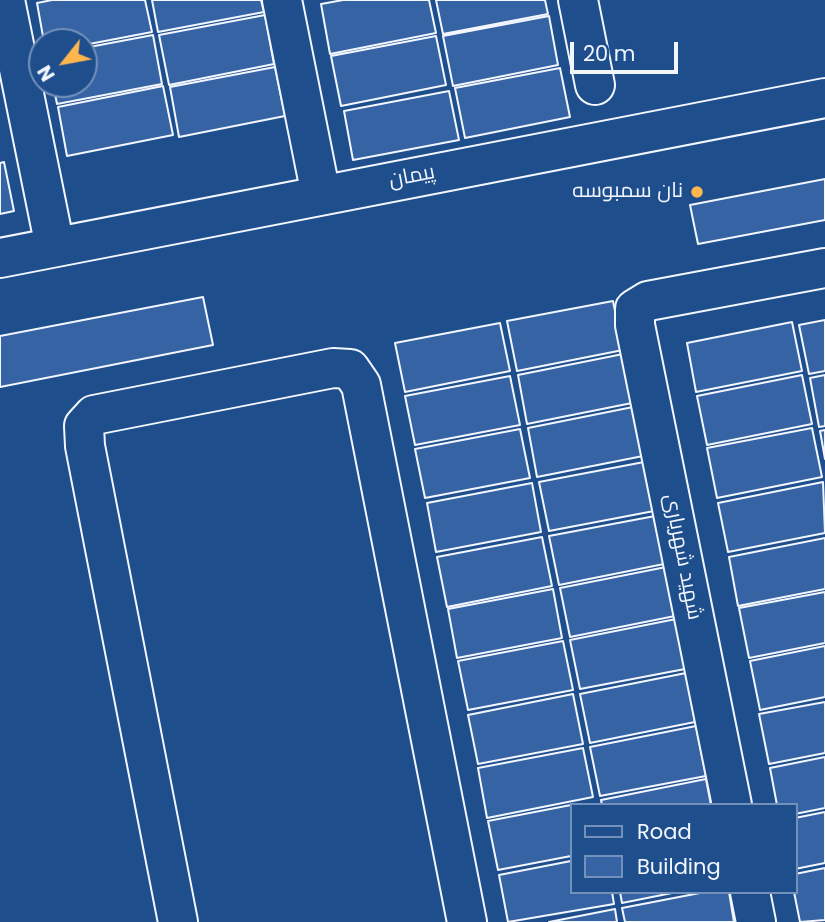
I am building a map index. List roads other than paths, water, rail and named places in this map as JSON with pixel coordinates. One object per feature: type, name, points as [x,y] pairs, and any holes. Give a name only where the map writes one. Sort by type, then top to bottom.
[{"type":"street","points":[[5,0],[55,247]]},
{"type":"street","points":[[282,0],[321,195]]},
{"type":"street","points":[[578,0],[595,85]]},
{"type":"street","name":"پیمان","points":[[0,258],[825,98]]},
{"type":"street","name":"شهید شهریاری","points":[[732,803],[635,325],[635,309],[648,302],[825,268]]},
{"type":"street","points":[[178,922],[85,446],[84,426],[94,415],[333,368],[350,369],[361,385],[467,922]]},
{"type":"street","points":[[750,894],[756,922]]},
{"type":"place","name":"نان سمبوسه","points":[[697,192]]}]
